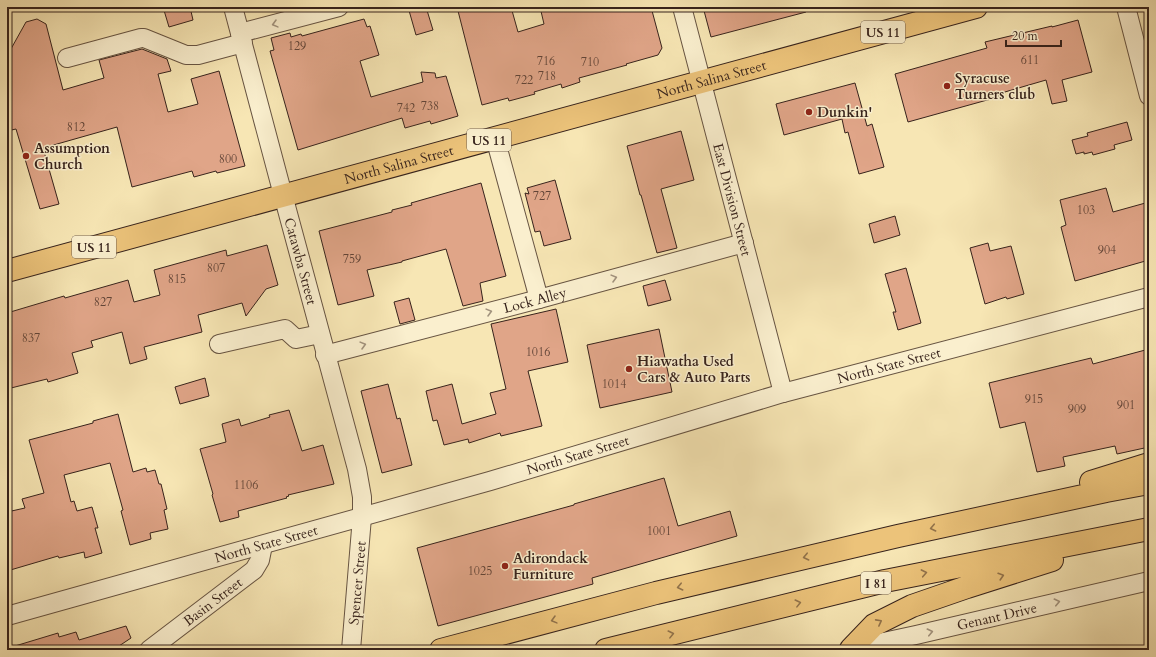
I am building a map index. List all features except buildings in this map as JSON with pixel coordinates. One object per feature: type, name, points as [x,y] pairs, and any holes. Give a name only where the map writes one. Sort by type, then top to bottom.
[{"type":"main road","name":"North Salina Street","points":[[7,271],[976,7]]},
{"type":"main road","points":[[971,520],[1149,464]]},
{"type":"main road","points":[[441,650],[656,593],[898,536],[1106,491],[1149,484]]},
{"type":"main road","points":[[849,650],[874,625],[912,606],[967,587],[1149,530]]},
{"type":"main road","name":"I 81","points":[[606,650],[885,581],[1149,530]]},
{"type":"street","name":"Catawba Street","points":[[233,7],[325,355],[357,469],[362,497],[362,517]]},
{"type":"street","points":[[67,58],[141,38],[186,56],[198,55],[241,38],[340,7]]},
{"type":"street","name":"East Division Street","points":[[682,7],[783,393]]},
{"type":"street","points":[[1126,7],[1149,96]]},
{"type":"street","points":[[495,138],[539,299]]},
{"type":"street","name":"Lock Alley","points":[[325,355],[744,243]]},
{"type":"street","name":"North State Street","points":[[7,616],[490,481],[783,393],[1149,298]]},
{"type":"street","points":[[219,344],[285,329],[296,339],[320,334]]},
{"type":"street","name":"Spencer Street","points":[[351,650],[362,517]]},
{"type":"street","name":"Basin Street","points":[[149,650],[254,570],[260,560],[263,545]]},
{"type":"street","name":"Genant Drive","points":[[849,650],[1149,581]]},
{"type":"place","name":"Syracuse Turners club","points":[[947,86]]},
{"type":"place","name":"Dunkin'","points":[[809,112]]},
{"type":"place","name":"Assumption Church","points":[[26,156]]},
{"type":"place","name":"Hiawatha Used Cars & Auto Parts","points":[[629,369]]},
{"type":"place","name":"Adirondack Furniture","points":[[505,566]]}]
